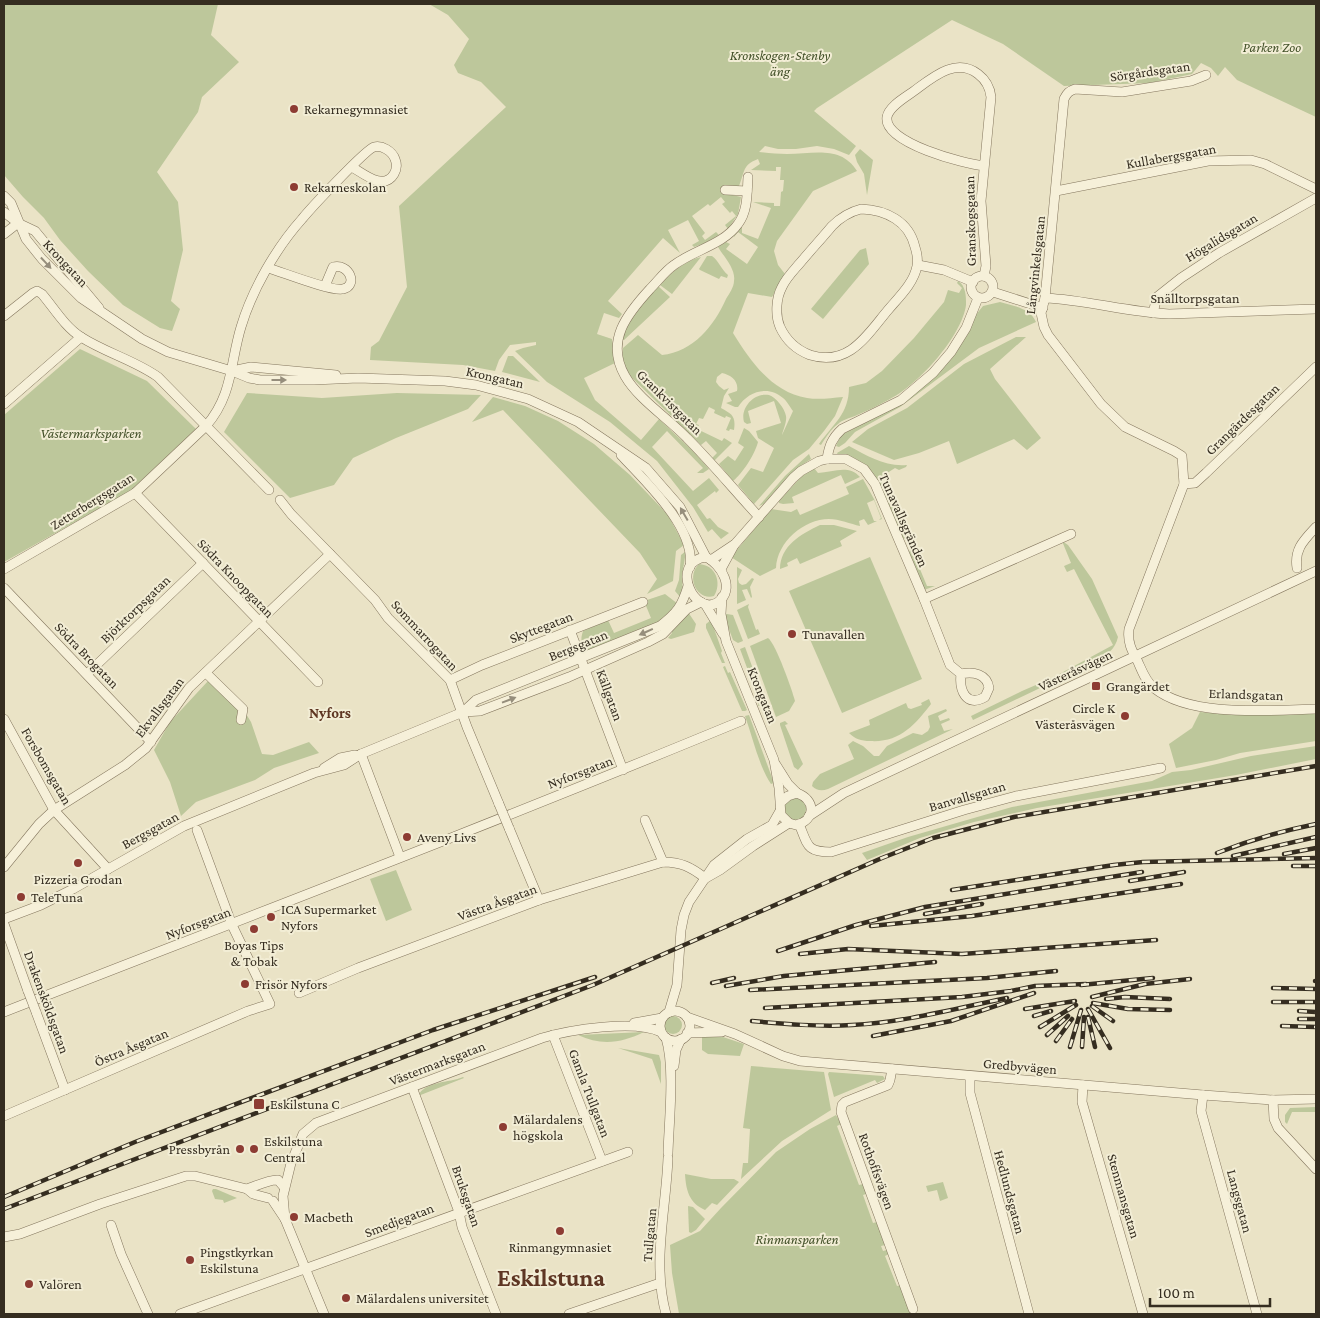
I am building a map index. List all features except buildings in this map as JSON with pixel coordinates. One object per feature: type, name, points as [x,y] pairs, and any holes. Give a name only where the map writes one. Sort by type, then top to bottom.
[{"type":"street","name":"Granskogsgatan","points":[[984,166],[943,157],[914,146],[889,125],[887,118],[890,111],[904,98],[940,74],[956,67],[970,68],[981,76],[989,88],[990,92],[984,166],[981,201],[986,266],[984,276]]},
{"type":"street","name":"Sörgårdsgatan","points":[[1068,92],[1075,89],[1122,92],[1183,82],[1206,76]]},
{"type":"street","name":"Långvinkelsgatan","points":[[1068,92],[1064,99],[1042,318],[1048,335],[1108,411],[1125,427],[1182,456],[1184,484],[1131,622],[1128,636],[1135,657]]},
{"type":"street","points":[[232,371],[241,328],[251,300],[281,244],[297,225],[352,167],[371,149],[376,146],[382,147],[393,155],[396,161],[396,168],[390,178],[380,182],[352,167]]},
{"type":"street","name":"Kullabergsgatan","points":[[1056,191],[1208,161],[1234,160],[1258,161],[1316,189]]},
{"type":"street","name":"Grankvistgatan","points":[[748,177],[744,213],[739,224],[725,237],[674,264],[630,312],[619,333],[618,354],[620,366],[632,386],[687,437],[759,517]]},
{"type":"street","points":[[726,190],[747,191]]},
{"type":"street","name":"Krongatan","points":[[4,196],[10,203],[26,239],[42,259],[81,298],[142,339],[168,352],[232,371],[251,367],[358,378],[445,381],[476,385],[505,392],[551,408],[569,417],[646,468],[680,507],[709,558]]},
{"type":"street","name":"Högalidsgatan","points":[[1153,313],[1158,297],[1181,278],[1218,253],[1316,198]]},
{"type":"street","points":[[861,209],[883,212],[901,222],[915,244],[918,265],[909,283],[896,301],[856,348],[840,356],[823,358],[807,354],[791,343],[780,326],[777,306],[778,296],[786,279],[832,226],[841,217],[852,211],[861,209]]},
{"type":"street","name":"Krongatan","points":[[4,212],[18,223]]},
{"type":"street","points":[[4,234],[18,223]]},
{"type":"street","points":[[918,265],[944,270],[973,282]]},
{"type":"street","points":[[268,268],[325,286]]},
{"type":"street","points":[[978,298],[971,289],[973,282],[980,276],[984,276],[992,282],[993,292]]},
{"type":"street","points":[[4,316],[37,292],[42,294],[67,324],[81,337],[148,370],[168,385],[269,490]]},
{"type":"street","points":[[978,298],[986,298],[993,292]]},
{"type":"street","points":[[993,292],[1043,308]]},
{"type":"street","points":[[721,569],[734,544],[801,472],[827,459],[830,444],[835,435],[842,429],[901,400],[933,373],[951,352],[962,335],[971,318],[978,298]]},
{"type":"street","name":"Snälltorpsgatan","points":[[1045,298],[1169,314],[1316,309]]},
{"type":"street","points":[[4,404],[81,337]]},
{"type":"street","name":"Grangärdesgatan","points":[[1184,484],[1195,482],[1206,473],[1316,366]]},
{"type":"street","name":"Zetterbergsgatan","points":[[4,569],[135,493],[214,417],[225,396],[232,371]]},
{"type":"street","name":"Krongatan","points":[[613,446],[662,500],[681,529],[691,553],[690,567]]},
{"type":"street","name":"Tunavallsgränden","points":[[827,459],[846,459],[860,466],[870,476],[924,599],[950,665],[961,674]]},
{"type":"street","name":"Södra Knoopgatan","points":[[135,493],[318,682]]},
{"type":"street","name":"Sommarrogatan","points":[[280,500],[291,514],[375,600],[388,618],[450,680],[467,727],[539,900]]},
{"type":"street","points":[[1297,568],[1297,550],[1316,527]]},
{"type":"street","points":[[924,599],[1072,534]]},
{"type":"street","points":[[709,558],[721,569],[726,582],[722,597],[719,602],[714,604],[703,603],[695,597],[688,586],[690,567],[694,561],[700,558],[709,558],[734,544]]},
{"type":"street","name":"Ekvallsgatan","points":[[4,867],[39,824],[54,810],[136,757],[151,742],[182,697],[330,554]]},
{"type":"street","name":"Björktorpsgatan","points":[[86,674],[203,563]]},
{"type":"street","name":"Västeråsvägen","points":[[809,816],[844,793],[1316,571]]},
{"type":"street","name":"Bergsgatan","points":[[463,712],[476,700],[660,626],[682,605],[688,586]]},
{"type":"street","name":"Södra Brogatan","points":[[4,588],[151,742]]},
{"type":"street","name":"Krongatan","points":[[722,597],[722,614],[726,640]]},
{"type":"street","name":"Skyttegatan","points":[[450,680],[482,664],[643,602]]},
{"type":"street","name":"Krongatan","points":[[703,603],[726,640],[774,760],[788,784],[797,793]]},
{"type":"street","name":"Bergsgatan","points":[[4,919],[41,905],[184,826],[314,773],[340,758],[361,754],[463,712],[480,711],[586,669],[663,634],[687,609],[703,603]]},
{"type":"street","name":"Källgatan","points":[[570,630],[623,770]]},
{"type":"street","name":"Erlandsgatan","points":[[1135,657],[1148,682],[1154,688],[1180,701],[1220,710],[1316,709]]},
{"type":"street","points":[[206,673],[243,709],[241,720]]},
{"type":"street","name":"Forsbomsgatan","points":[[4,719],[54,810],[108,869]]},
{"type":"street","name":"Nyforsgatan","points":[[4,1012],[232,925],[623,770],[741,721]]},
{"type":"street","points":[[361,754],[400,857]]},
{"type":"street","name":"Krongatan","points":[[774,760],[780,807]]},
{"type":"street","name":"Banvallsgatan","points":[[799,824],[811,849],[816,852],[831,852],[964,810],[1016,796],[1161,768]]},
{"type":"street","points":[[677,985],[660,1025],[663,1035],[674,1041],[684,1036],[690,1027],[679,1002],[677,985],[680,942],[684,915],[689,902],[705,878],[714,865],[729,852],[772,825],[780,807],[788,796],[797,793],[810,802],[811,811],[804,823],[789,824],[705,878]]},
{"type":"street","name":"Västeråsvägen","points":[[810,802],[844,793]]},
{"type":"street","points":[[780,807],[783,818],[789,824]]},
{"type":"street","points":[[645,820],[663,862]]},
{"type":"street","points":[[196,830],[232,925]]},
{"type":"street","name":"Västra Åsgatan","points":[[299,993],[358,968],[539,900],[663,862],[681,863],[705,878]]},
{"type":"street","name":"Drakensköldsgatan","points":[[4,924],[65,1090]]},
{"type":"street","name":"Östra Åsgatan","points":[[4,1116],[237,1016],[270,1004],[232,925]]},
{"type":"street","points":[[665,1015],[676,1011],[685,1016]]},
{"type":"street","name":"Västermarksgatan","points":[[284,1191],[291,1163],[303,1134],[316,1123],[553,1035],[568,1031],[616,1026],[665,1015]]},
{"type":"street","name":"Gredbyvägen","points":[[685,1016],[783,1056],[800,1061],[1203,1095],[1273,1100],[1316,1099]]},
{"type":"street","name":"Västermarksgatan","points":[[616,1026],[651,1028],[663,1035]]},
{"type":"street","name":"Gredbyvägen","points":[[684,1036],[727,1032]]},
{"type":"street","name":"Gamla Tullgatan","points":[[553,1035],[602,1161]]},
{"type":"street","name":"Tullgatan","points":[[663,1035],[669,1049],[670,1096],[668,1155],[659,1264],[660,1283],[666,1314]]},
{"type":"street","name":"Tullgatan","points":[[670,1096],[676,1050],[684,1036]]},
{"type":"street","name":"Rothoffsvägen","points":[[892,1069],[888,1085],[845,1102],[842,1105],[841,1112],[913,1310]]},
{"type":"street","name":"Hedlundsgatan","points":[[970,1076],[970,1093],[1029,1314]]},
{"type":"street","name":"Stenmansgatan","points":[[1083,1085],[1082,1102],[1143,1314]]},
{"type":"street","name":"Bruksgatan","points":[[412,1087],[496,1314]]},
{"type":"street","name":"Langsgatan","points":[[1203,1095],[1201,1111],[1257,1314]]},
{"type":"street","points":[[1273,1100],[1274,1120],[1278,1128],[1316,1169]]},
{"type":"street","name":"Smedjegatan","points":[[180,1314],[307,1270],[459,1212],[628,1152]]},
{"type":"street","name":"Västermarksgatan","points":[[276,1179],[291,1163]]},
{"type":"street","points":[[4,1237],[23,1233],[100,1204],[186,1176],[195,1176],[247,1189],[253,1194],[270,1200],[279,1200],[284,1191]]},
{"type":"street","points":[[247,1189],[265,1184],[272,1179],[281,1182],[284,1191],[285,1219]]},
{"type":"street","points":[[265,1184],[263,1192],[285,1219],[324,1314]]},
{"type":"street","points":[[111,1225],[121,1254],[148,1314]]},
{"type":"street","points":[[569,1314],[660,1283]]},
{"type":"green space","points":[[4,4],[218,4],[211,35],[239,62],[202,97],[198,112],[157,172],[178,202],[183,250],[171,301],[180,309],[172,331],[160,328],[123,305],[88,271],[60,240],[44,218],[4,175]]},
{"type":"green space","points":[[429,4],[1316,4],[1316,117],[1237,80],[1225,67],[1218,76],[1211,68],[1201,63],[1192,74],[1150,83],[1064,86],[1003,44],[952,20],[817,108],[814,111],[856,146],[849,155],[834,149],[817,146],[778,149],[765,146],[759,152],[835,154],[843,157],[857,171],[813,191],[777,241],[774,251],[778,265],[785,274],[772,297],[748,293],[733,333],[755,365],[783,389],[807,398],[843,397],[835,416],[809,449],[793,460],[754,504],[738,485],[751,468],[763,472],[774,448],[758,438],[756,431],[781,423],[774,401],[748,411],[751,423],[747,424],[744,422],[744,411],[749,402],[758,396],[772,396],[780,404],[786,416],[782,435],[793,411],[786,401],[777,394],[765,391],[747,397],[738,407],[735,407],[726,403],[732,401],[728,394],[737,391],[736,381],[722,373],[717,377],[716,382],[719,386],[724,390],[729,388],[724,396],[721,408],[734,418],[734,430],[726,430],[731,418],[726,416],[725,418],[714,413],[715,410],[709,407],[703,419],[699,418],[696,424],[699,425],[697,429],[722,441],[724,438],[732,443],[714,461],[712,458],[717,453],[706,441],[701,445],[626,372],[622,357],[623,348],[638,335],[662,355],[683,349],[693,343],[709,328],[731,290],[734,281],[733,272],[718,247],[726,242],[730,244],[726,249],[747,264],[758,247],[738,232],[734,236],[742,227],[742,233],[758,239],[771,208],[753,202],[774,203],[774,206],[780,206],[784,180],[780,180],[781,167],[776,167],[776,171],[751,170],[760,164],[758,159],[747,166],[739,186],[733,186],[724,193],[741,197],[738,214],[728,229],[725,225],[736,216],[732,211],[730,213],[722,204],[725,202],[721,197],[692,216],[705,233],[702,236],[705,240],[716,232],[719,235],[694,247],[692,245],[699,241],[688,220],[668,230],[680,253],[663,238],[608,301],[622,314],[619,318],[604,313],[597,334],[612,339],[615,363],[584,378],[595,400],[641,440],[659,419],[709,469],[703,473],[697,473],[703,468],[667,431],[652,447],[693,491],[709,478],[719,490],[697,505],[707,519],[710,518],[718,527],[729,533],[721,539],[712,529],[708,532],[693,507],[657,461],[610,422],[547,382],[515,351],[536,345],[536,342],[510,345],[499,360],[495,371],[463,365],[370,360],[371,347],[379,341],[407,287],[399,206],[506,107],[481,82],[458,73],[454,65],[469,39],[448,15]]},
{"type":"green space","points":[[860,149],[873,160],[867,195],[864,174],[855,155]]},
{"type":"green space","points":[[866,248],[869,264],[823,319],[811,309],[860,250]]},
{"type":"green space","points":[[707,256],[712,256],[716,260],[728,275],[727,278],[721,276],[719,279],[699,269]]},
{"type":"green space","points":[[701,257],[672,294],[660,285],[689,261]]},
{"type":"green space","points":[[958,281],[963,286],[966,295],[963,317],[948,345],[937,358],[913,383],[901,392],[873,408],[842,421],[835,426],[821,445],[819,444],[843,412],[849,387],[866,383],[882,371],[914,338],[944,302],[948,290],[959,293],[962,288],[957,283]]},
{"type":"green space","points":[[658,286],[670,297],[622,340],[632,317]]},
{"type":"green space","points":[[1000,302],[1026,311],[1036,322],[979,348],[900,407],[855,432],[839,447],[836,446],[841,435],[898,405],[913,393],[983,306]]},
{"type":"green space","points":[[1016,337],[1026,337],[990,369],[995,379],[1041,438],[1027,450],[1014,439],[957,464],[949,441],[919,453],[894,460],[852,442],[868,429],[907,408],[964,364]]},
{"type":"green space","name":"Västermarksparken","points":[[80,349],[147,381],[196,429],[130,491],[4,562],[4,415]]},
{"type":"green space","points":[[508,356],[513,356],[540,382],[502,372]]},
{"type":"green space","points":[[247,393],[322,398],[397,393],[481,395],[468,409],[396,438],[353,458],[334,485],[290,498],[224,432]]},
{"type":"green space","points":[[493,397],[525,406],[558,421],[594,444],[630,475],[668,515],[684,545],[676,551],[673,581],[647,594],[657,579],[640,553],[503,410],[472,422]]},
{"type":"green space","points":[[744,428],[758,442],[748,463],[733,481],[719,464],[728,456],[735,461],[744,447],[738,443]]},
{"type":"green space","points":[[849,446],[884,463],[907,465],[899,470],[895,468],[881,477],[895,511],[897,510],[909,537],[915,535],[915,537],[909,540],[902,537],[864,465],[854,458],[838,455],[837,453]]},
{"type":"green space","points":[[809,454],[811,459],[796,469],[764,504],[759,506],[785,476]]},
{"type":"green space","points":[[814,468],[818,473],[846,470],[856,473],[860,477],[845,484],[841,475],[792,497],[794,503],[779,503],[801,477]]},
{"type":"green space","points":[[863,479],[874,499],[882,519],[879,520],[881,518],[874,500],[867,503],[874,521],[877,521],[868,525],[864,519],[859,521],[860,526],[833,519],[810,523],[787,541],[781,549],[776,568],[760,576],[731,557],[771,509],[791,512],[797,509],[800,515],[849,494],[846,487]]},
{"type":"green space","points":[[820,525],[834,525],[857,531],[840,541],[842,546],[800,564],[797,558],[787,563],[788,566],[780,569],[781,561],[788,547],[806,532]]},
{"type":"green space","points":[[1062,541],[1068,545],[1092,579],[1118,637],[1115,645],[1104,656],[1075,667],[1059,679],[973,720],[971,716],[1052,678],[1113,645],[1074,569],[1067,572],[1064,566],[1071,563]]},
{"type":"green space","points":[[913,546],[917,547],[912,550],[927,586],[935,586],[924,590],[909,552]]},
{"type":"green space","points":[[686,551],[682,576],[683,594],[681,598],[675,591],[679,580],[681,555]]},
{"type":"green space","points":[[870,557],[922,679],[842,713],[789,591]]},
{"type":"green space","points":[[699,564],[710,568],[716,576],[717,586],[714,596],[702,595],[695,586],[693,575]]},
{"type":"green space","points":[[737,567],[742,570],[738,579],[739,583],[742,585],[746,584],[752,578],[754,579],[750,587],[752,597],[747,589],[742,590],[746,600],[737,604]]},
{"type":"green space","points":[[665,594],[678,604],[665,618],[649,629],[596,650],[588,650],[583,644],[581,639],[583,631],[608,620],[614,633],[651,618],[644,601]]},
{"type":"green space","points":[[749,604],[748,607],[756,630],[758,629],[760,634],[748,639],[737,610]]},
{"type":"green space","points":[[688,612],[696,624],[694,632],[671,639],[668,638],[672,633],[672,629]]},
{"type":"green space","points":[[727,614],[733,615],[743,641],[738,643],[733,640],[724,616]]},
{"type":"green space","points":[[711,620],[725,663],[722,663],[706,628],[706,624]]},
{"type":"green space","points":[[768,638],[779,658],[795,701],[789,711],[776,717],[750,646]]},
{"type":"green space","points":[[745,647],[764,699],[764,704],[758,706],[759,700],[740,649]]},
{"type":"green space","points":[[725,666],[728,673],[730,672],[747,710],[745,711],[742,711],[723,667]]},
{"type":"green space","points":[[208,681],[243,709],[251,722],[262,754],[273,755],[309,742],[319,753],[274,768],[255,780],[196,802],[181,816],[170,782],[154,750],[170,722]]},
{"type":"green space","points":[[929,699],[931,704],[925,712],[898,736],[880,741],[867,741],[856,738],[849,733],[870,725],[869,720],[906,703],[908,708],[911,709],[922,705],[921,703]]},
{"type":"green space","points":[[946,709],[947,711],[938,716],[940,721],[949,718],[950,720],[941,724],[944,731],[953,729],[828,789],[820,790],[812,786],[820,774],[854,759],[848,745],[853,741],[863,746],[874,756],[879,756],[887,746],[913,733],[922,735],[928,731],[930,727],[928,716]]},
{"type":"green space","points":[[1200,712],[1227,714],[1316,714],[1316,741],[1240,753],[1176,768],[1169,744],[1192,728]]},
{"type":"green space","points":[[749,715],[774,783],[771,784],[766,776],[759,759],[745,716]]},
{"type":"green space","points":[[785,721],[788,724],[785,725],[803,764],[798,770],[794,767],[780,725],[780,723]]},
{"type":"green space","points":[[1316,746],[1316,759],[1236,775],[1037,808],[974,822],[920,838],[867,860],[862,853],[908,837],[1012,807],[1152,781],[1172,772],[1191,770],[1251,756]]},
{"type":"green space","points":[[791,798],[799,798],[806,805],[806,813],[799,820],[791,820],[784,813],[784,805]]},
{"type":"green space","points":[[396,870],[412,910],[386,921],[370,879]]},
{"type":"green space","points":[[673,1016],[679,1019],[682,1025],[679,1031],[673,1034],[667,1031],[664,1025],[667,1019]]},
{"type":"green space","points":[[644,1032],[628,1039],[611,1042],[595,1041],[578,1035]]},
{"type":"green space","points":[[702,1036],[723,1037],[744,1044],[740,1056],[708,1054],[702,1050]]},
{"type":"green space","points":[[618,1048],[659,1055],[661,1062],[661,1084],[652,1059]]},
{"type":"green space","points":[[751,1066],[824,1072],[831,1110],[782,1141],[741,1179],[743,1163],[748,1163],[750,1129],[743,1128]]},
{"type":"green space","points":[[829,1072],[883,1076],[885,1079],[877,1083],[875,1080],[834,1097]]},
{"type":"green space","points":[[463,1077],[418,1096],[421,1091],[432,1085]]},
{"type":"green space","points":[[1316,1107],[1316,1112],[1292,1112],[1287,1124],[1285,1122],[1285,1115],[1290,1108]]},
{"type":"green space","name":"Rinmansparken","points":[[836,1115],[841,1124],[837,1126],[859,1185],[863,1184],[866,1194],[863,1195],[873,1223],[877,1222],[885,1245],[881,1246],[883,1251],[887,1250],[889,1254],[885,1256],[897,1286],[901,1285],[911,1314],[679,1314],[672,1273],[670,1245],[700,1231],[776,1152],[810,1129]]},
{"type":"green space","points":[[685,1174],[711,1179],[734,1179],[739,1182],[717,1205],[712,1203],[705,1210],[695,1204],[689,1195]]},
{"type":"green space","points":[[943,1182],[948,1198],[940,1201],[937,1190],[928,1192],[926,1186]]},
{"type":"green space","points":[[213,1189],[237,1198],[224,1203],[223,1200],[215,1199]]},
{"type":"green space","points":[[688,1206],[693,1207],[705,1219],[691,1233],[689,1232]]},
{"type":"railway","points":[[4,1209],[593,985],[882,858],[933,838],[1014,817],[1316,766]]},
{"type":"railway","points":[[1217,853],[1266,836],[1316,824]]},
{"type":"railway","points":[[1233,856],[1316,837]]},
{"type":"railway","points":[[1284,854],[1316,848]]},
{"type":"railway","points":[[952,890],[1143,862],[1316,858]]},
{"type":"railway","points":[[1293,866],[1316,866]]},
{"type":"railway","points":[[778,951],[856,925],[925,907],[1142,872]]},
{"type":"railway","points":[[1130,881],[1184,872]]},
{"type":"railway","points":[[871,926],[972,916],[1181,884]]},
{"type":"railway","points":[[925,914],[982,904]]},
{"type":"railway","points":[[800,954],[848,949],[962,954],[1156,940]]},
{"type":"railway","points":[[726,986],[784,976],[935,962]]},
{"type":"railway","points":[[750,990],[987,978],[1056,971]]},
{"type":"railway","points":[[4,1197],[135,1142],[433,1030],[595,977]]},
{"type":"railway","points":[[712,983],[734,978]]},
{"type":"railway","points":[[1081,985],[1153,978]]},
{"type":"railway","points":[[1092,997],[1145,984],[1190,979]]},
{"type":"railway","points":[[765,1008],[962,997],[1035,986],[1086,984]]},
{"type":"railway","points":[[1273,988],[1316,989]]},
{"type":"railway","points":[[873,1036],[951,1021],[1034,993]]},
{"type":"railway","points":[[1106,999],[1125,997],[1170,999]]},
{"type":"railway","points":[[752,1021],[840,1026],[871,1024],[1007,998]]},
{"type":"railway","points":[[1025,1009],[1075,1001]]},
{"type":"railway","points":[[1273,1002],[1316,1002]]},
{"type":"railway","points":[[1093,1003],[1128,1009],[1170,1010]]},
{"type":"railway","points":[[1040,1027],[1076,1005]]},
{"type":"railway","points":[[1092,1006],[1113,1021]]},
{"type":"railway","points":[[1088,1009],[1110,1048]]},
{"type":"railway","points":[[1070,1047],[1081,1010]]},
{"type":"railway","points":[[1034,1016],[1051,1011]]},
{"type":"railway","points":[[1299,1011],[1316,1012]]},
{"type":"railway","points":[[1047,1035],[1068,1016]]},
{"type":"railway","points":[[1082,1047],[1084,1017]]},
{"type":"railway","points":[[1088,1017],[1095,1047]]},
{"type":"railway","points":[[1056,1041],[1072,1019]]},
{"type":"railway","points":[[1299,1019],[1316,1019]]},
{"type":"railway","points":[[1282,1026],[1316,1027]]},
{"type":"place","name":"Rekarnegymnasiet","points":[[294,109]]},
{"type":"place","name":"Rekarneskolan","points":[[294,187]]},
{"type":"place","name":"Tunavallen","points":[[792,634]]},
{"type":"place","name":"Grangärdet","points":[[1096,686]]},
{"type":"place","name":"Circle K Västeråsvägen","points":[[1125,716]]},
{"type":"place","name":"Aveny Livs","points":[[407,837]]},
{"type":"place","name":"Pizzeria Grodan","points":[[78,863]]},
{"type":"place","name":"TeleTuna","points":[[21,897]]},
{"type":"place","name":"ICA Supermarket Nyfors","points":[[271,917]]},
{"type":"place","name":"Boyas Tips & Tobak","points":[[254,929]]},
{"type":"place","name":"Frisör Nyfors","points":[[245,984]]},
{"type":"place","name":"Eskilstuna C","points":[[259,1104]]},
{"type":"place","name":"Mälardalens högskola","points":[[503,1127]]},
{"type":"place","name":"Pressbyrån","points":[[240,1149]]},
{"type":"place","name":"Eskilstuna Central","points":[[254,1149]]},
{"type":"place","name":"Macbeth","points":[[294,1217]]},
{"type":"place","name":"Rinmangymnasiet","points":[[560,1231]]},
{"type":"place","name":"Pingstkyrkan Eskilstuna","points":[[190,1260]]},
{"type":"place","name":"Valören","points":[[29,1284]]},
{"type":"place","name":"Mälardalens universitet","points":[[346,1298]]},
{"type":"district","name":"Nyfors","points":[[330,713]]},
{"type":"district","name":"Eskilstuna","points":[[551,1277]]},
{"type":"park label","name":"Parken Zoo","points":[[1272,47]]},
{"type":"park label","name":"Kronskogen-Stenby äng","points":[[780,64]]}]
